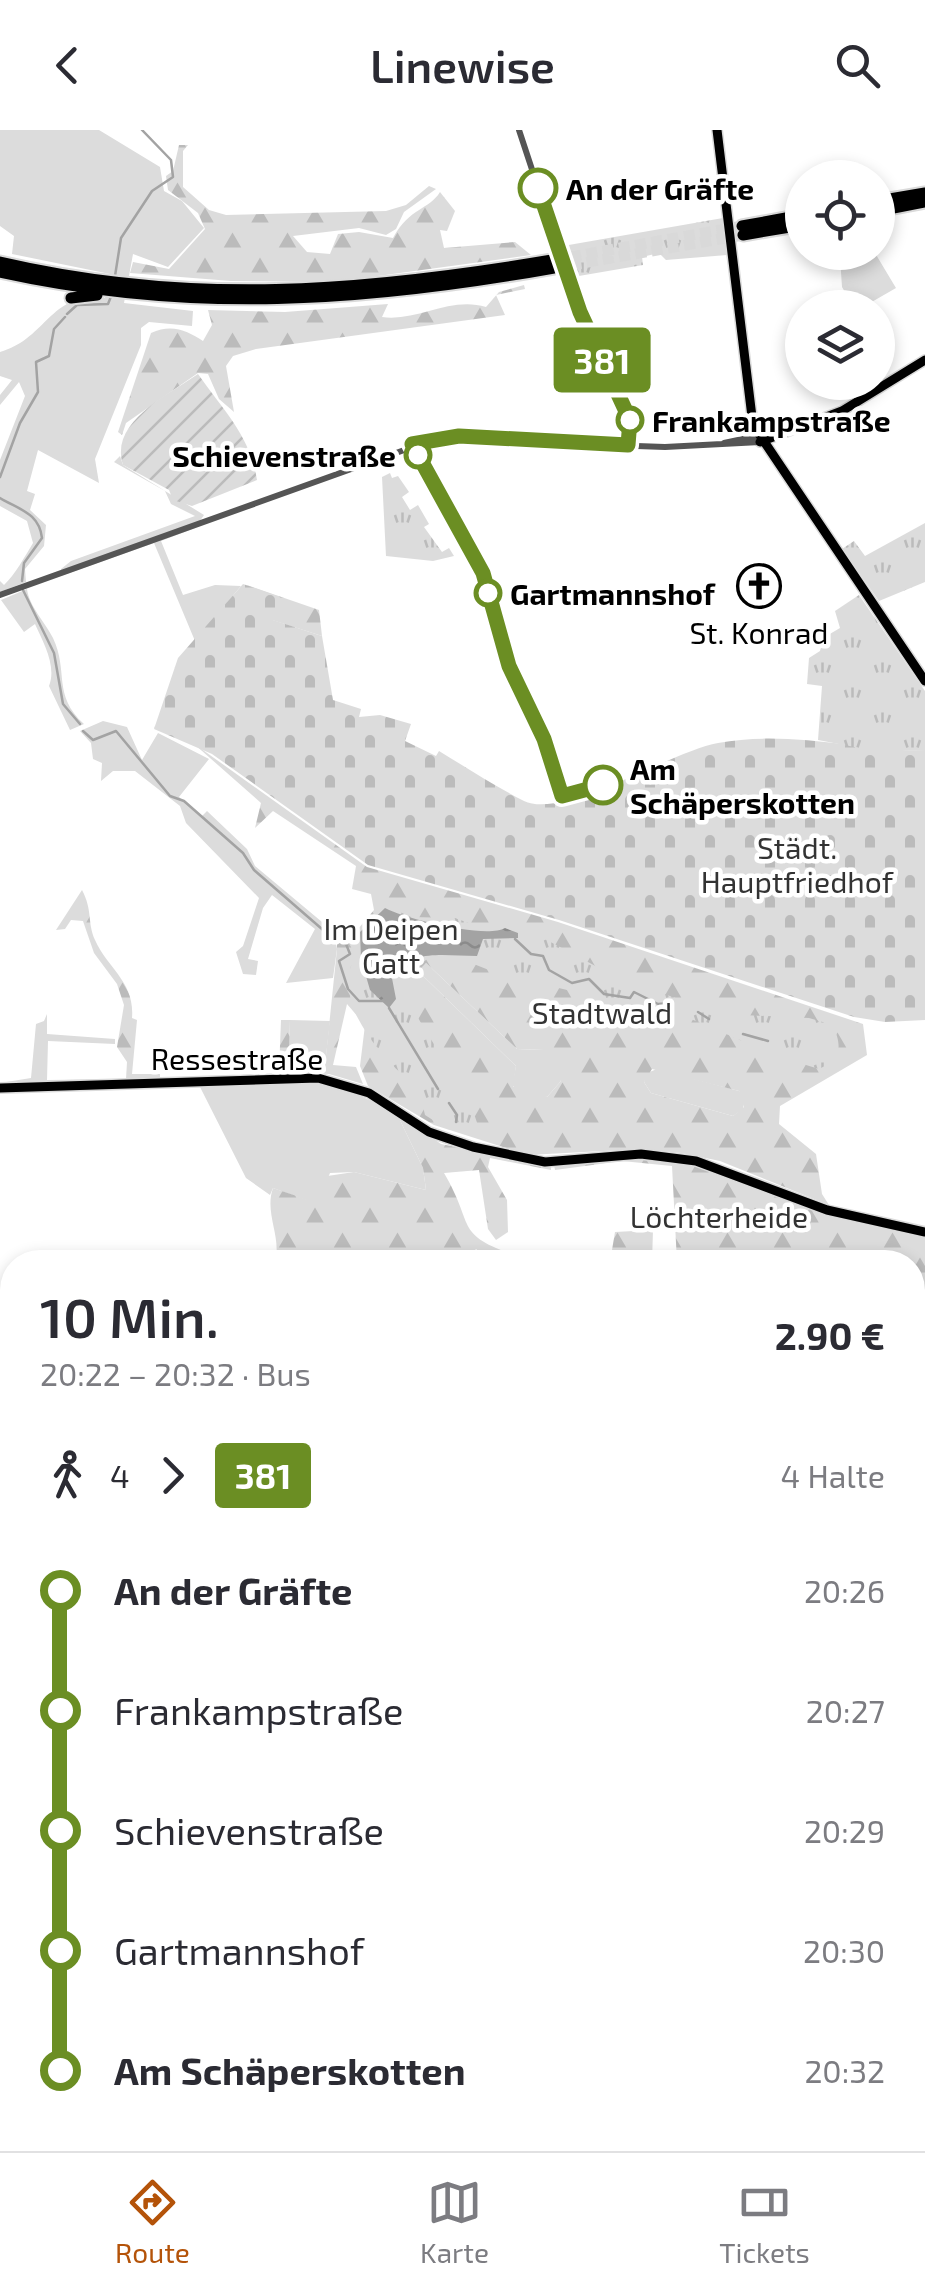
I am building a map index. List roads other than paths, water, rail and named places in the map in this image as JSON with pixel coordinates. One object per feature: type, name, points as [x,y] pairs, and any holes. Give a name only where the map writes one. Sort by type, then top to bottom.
[{"type":"highway","points":[[895,198],[925,193]]},
{"type":"highway","points":[[895,208],[925,202]]},
{"type":"highway","points":[[785,219],[742,230],[785,226]]},
{"type":"highway","points":[[0,252],[24,268]]},
{"type":"highway","points":[[0,262],[107,289]]},
{"type":"highway","points":[[0,272],[107,289],[232,301],[346,298],[443,288],[553,264]]},
{"type":"highway","points":[[71,298],[107,289]]},
{"type":"main road","points":[[716,130],[747,404],[759,439],[925,681]]},
{"type":"main road","points":[[759,439],[801,428],[859,402],[925,360]]},
{"type":"main road","name":"Ressestraße","points":[[0,1088],[318,1078],[369,1093],[429,1132],[461,1144],[546,1162],[641,1154],[696,1160],[828,1210],[925,1232]]},
{"type":"street","points":[[519,130],[577,306],[632,426],[628,445]]},
{"type":"street","points":[[0,596],[412,444],[459,436],[712,447],[759,439]]},
{"type":"water","points":[[385,908],[464,929],[505,928],[518,933],[518,938],[483,939],[477,956],[410,960],[391,973],[396,999],[389,1008],[370,990],[361,959],[360,932]]},
{"type":"waterway","points":[[115,276],[121,238],[152,191],[173,177],[171,160],[142,130]]},
{"type":"waterway","points":[[67,314],[77,305],[108,304],[112,294]]},
{"type":"waterway","points":[[0,477],[20,423],[38,392],[36,362],[49,356],[54,329],[65,317]]},
{"type":"waterway","points":[[0,498],[27,513],[40,530],[42,538],[24,563],[22,581]]},
{"type":"waterway","points":[[23,590],[54,653],[63,704],[80,724]]},
{"type":"waterway","points":[[83,731],[93,740],[116,731],[170,796],[184,801],[243,853],[254,870],[330,936],[346,944],[350,954],[339,961],[348,989],[359,1001],[384,1001]]},
{"type":"waterway","points":[[515,939],[531,954],[543,956],[549,970],[572,983],[589,979],[604,994],[630,998],[634,992],[658,1004],[672,1003]]},
{"type":"waterway","points":[[389,1008],[438,1089]]},
{"type":"waterway","points":[[698,1012],[709,1019]]},
{"type":"waterway","points":[[743,1034],[768,1041]]},
{"type":"waterway","points":[[449,1103],[457,1115],[456,1122]]},
{"type":"tunnel","points":[[554,260],[737,227]]},
{"type":"tunnel","points":[[554,268],[743,235]]},
{"type":"tram line","points":[[716,130],[751,426],[925,682]]},
{"type":"place","name":"An der Gräfte","points":[[538,188]]},
{"type":"place","name":"Frankampstraße","points":[[630,420]]},
{"type":"place","name":"Schievenstraße","points":[[418,455]]},
{"type":"place","name":"St. Konrad","points":[[759,586]]},
{"type":"place","name":"Gartmannshof","points":[[488,593]]},
{"type":"place","name":"Am Schäperskotten","points":[[603,785]]},
{"type":"park label","name":"Städt. Hauptfriedhof","points":[[797,864]]},
{"type":"park label","name":"Im Deipen Gatt","points":[[391,945]]},
{"type":"park label","name":"Stadtwald","points":[[602,1012]]},
{"type":"park label","name":"Löchterheide","points":[[719,1216]]}]
